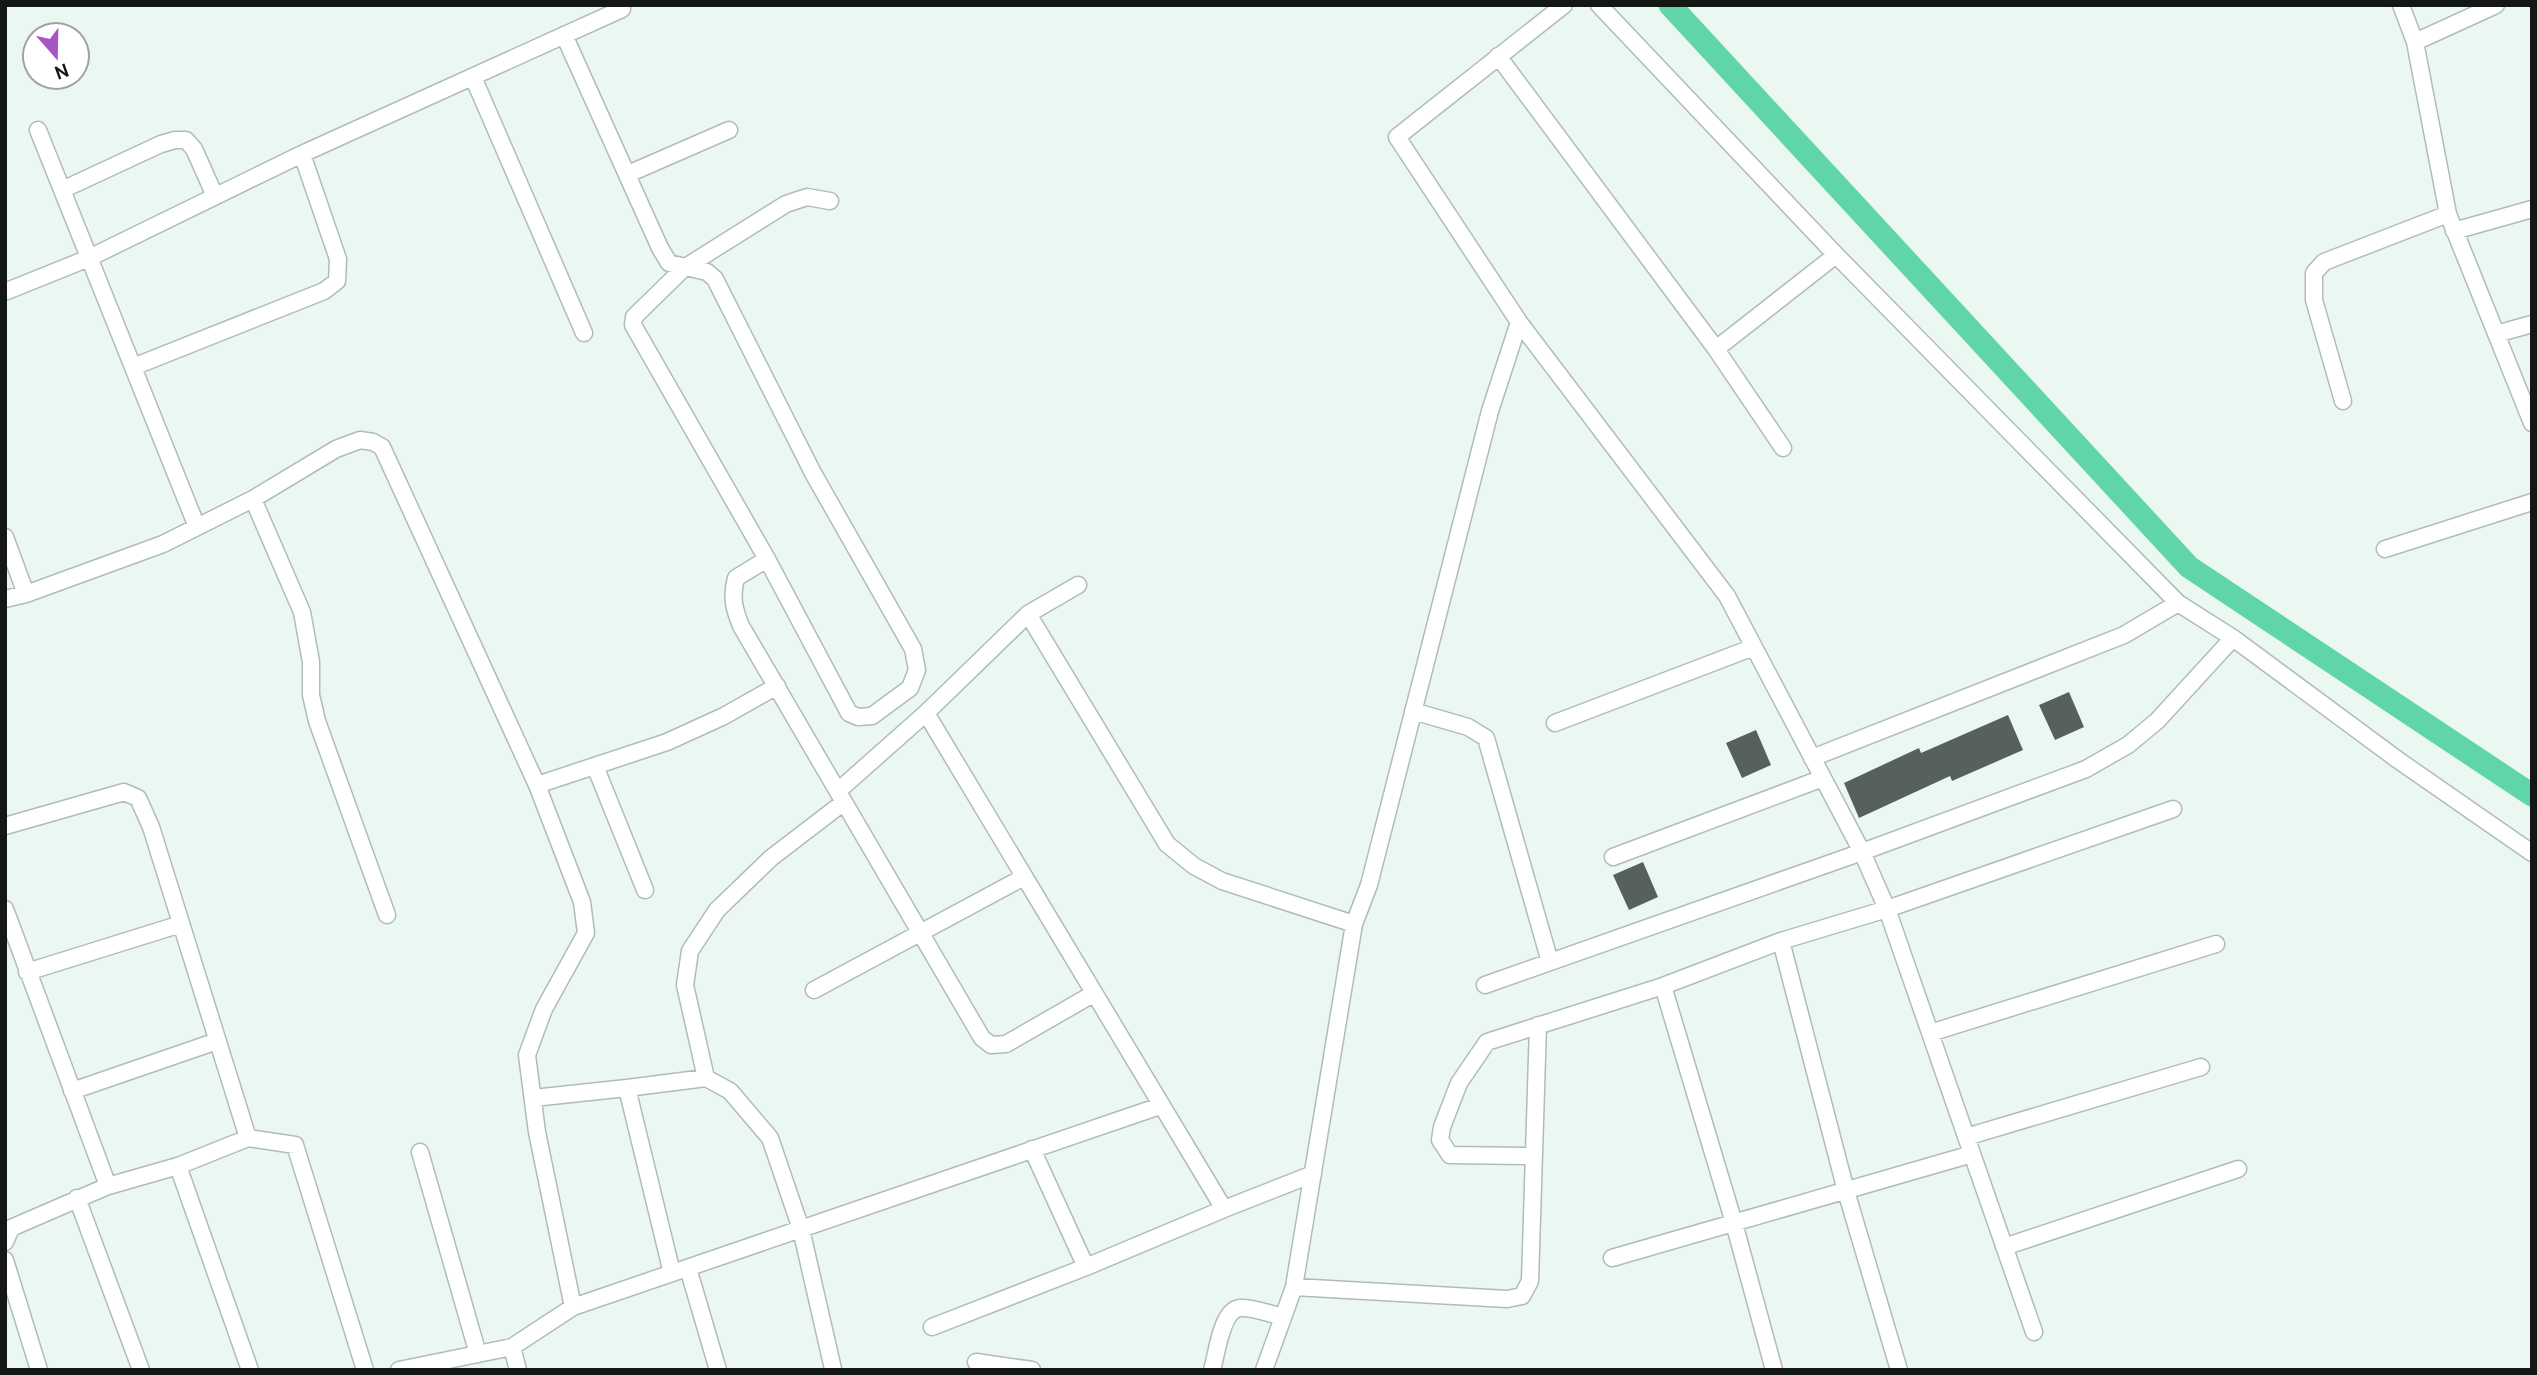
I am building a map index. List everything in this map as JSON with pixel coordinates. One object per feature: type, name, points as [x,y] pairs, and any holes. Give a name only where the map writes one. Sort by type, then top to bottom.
[{"type":"street","points":[[1564,5],[1397,137],[1519,322],[1727,596],[1862,852],[1887,909],[2034,1332]]},
{"type":"street","points":[[1599,5],[1836,255],[2178,603],[2233,638],[2398,760],[2532,853]]},
{"type":"street","points":[[2401,5],[2414,42],[2448,214],[2532,423]]},
{"type":"street","points":[[2414,42],[2496,5]]},
{"type":"street","points":[[7,291],[89,258],[302,154],[622,9]]},
{"type":"street","points":[[564,35],[660,248],[669,262],[684,268],[707,272],[715,279],[813,472],[913,649],[917,670],[910,688],[872,716],[858,717],[849,713],[749,524],[633,325],[634,317],[684,268],[786,204],[807,197],[830,201]]},
{"type":"street","points":[[1498,56],[1716,349],[1783,448]]},
{"type":"street","points":[[473,76],[584,333]]},
{"type":"street","points":[[38,130],[197,527]]},
{"type":"street","points":[[628,174],[729,130]]},
{"type":"street","points":[[62,190],[175,140],[186,141],[194,149],[215,197]]},
{"type":"street","points":[[133,367],[324,291],[337,282],[338,259],[302,154]]},
{"type":"street","points":[[2454,230],[2532,209]]},
{"type":"street","points":[[2343,401],[2314,300],[2314,273],[2324,262],[2448,214]]},
{"type":"street","points":[[1716,349],[1836,255]]},
{"type":"street","points":[[1264,1370],[1294,1287],[1354,924],[1369,885],[1490,411],[1519,322]]},
{"type":"street","points":[[2496,334],[2532,324]]},
{"type":"street","points":[[5,598],[26,594],[163,544],[253,499],[360,440],[382,447],[537,785],[582,902],[586,933],[544,1009],[527,1055],[537,1132],[573,1307]]},
{"type":"street","points":[[253,499],[302,612],[311,662],[311,695],[317,721],[387,915]]},
{"type":"street","points":[[2385,550],[2532,502]]},
{"type":"street","points":[[5,537],[26,594]]},
{"type":"street","points":[[767,559],[736,578],[732,592],[733,605],[741,626],[982,1038],[991,1045],[1006,1044],[1093,994]]},
{"type":"street","points":[[706,1078],[685,985],[690,951],[717,910],[841,796],[1028,614],[1078,585]]},
{"type":"street","points":[[1812,758],[2124,635],[2178,603]]},
{"type":"street","points":[[1028,614],[1167,844],[1194,866],[1222,881],[1354,924]]},
{"type":"street","points":[[1485,985],[1862,852],[2086,769],[2128,745],[2157,721],[2233,638]]},
{"type":"street","points":[[1555,723],[1754,647]]},
{"type":"street","points":[[537,785],[667,742],[724,716],[777,686]]},
{"type":"street","points":[[1413,711],[1468,727],[1486,738],[1550,962]]},
{"type":"street","points":[[926,713],[1224,1209]]},
{"type":"street","points":[[595,766],[645,890]]},
{"type":"street","points":[[1613,857],[1823,778]]},
{"type":"street","points":[[5,826],[124,792],[138,797],[151,827],[248,1139]]},
{"type":"street","points":[[1534,1156],[1450,1155],[1440,1140],[1442,1127],[1459,1083],[1487,1042],[1663,986],[1781,941],[1887,909],[2173,809]]},
{"type":"street","points":[[814,990],[1024,877]]},
{"type":"street","points":[[5,909],[108,1186]]},
{"type":"street","points":[[27,972],[181,923]]},
{"type":"street","points":[[1781,941],[1846,1191],[1899,1370]]},
{"type":"street","points":[[1930,1033],[2216,944]]},
{"type":"street","points":[[1663,986],[1734,1223],[1774,1370]]},
{"type":"street","points":[[1294,1287],[1507,1299],[1522,1296],[1530,1281],[1538,1025]]},
{"type":"street","points":[[72,1091],[217,1041]]},
{"type":"street","points":[[1966,1137],[2201,1067]]},
{"type":"street","points":[[533,1098],[706,1078],[730,1091],[769,1138],[801,1229],[833,1368]]},
{"type":"street","points":[[628,1088],[680,1271],[718,1370]]},
{"type":"street","points":[[399,1370],[512,1347],[573,1307],[1160,1106]]},
{"type":"street","points":[[5,1242],[11,1228],[108,1186],[178,1166],[248,1139],[295,1144],[365,1370]]},
{"type":"street","points":[[1032,1149],[1086,1267]]},
{"type":"street","points":[[420,1152],[478,1354]]},
{"type":"street","points":[[1612,1258],[1972,1154]]},
{"type":"street","points":[[178,1166],[250,1370]]},
{"type":"street","points":[[2004,1247],[2238,1169]]},
{"type":"street","points":[[932,1326],[1086,1267],[1313,1174]]},
{"type":"street","points":[[78,1198],[141,1370]]},
{"type":"street","points":[[5,1260],[39,1370]]},
{"type":"street","points":[[1212,1370],[1226,1317],[1233,1310],[1242,1307],[1283,1317]]},
{"type":"street","points":[[512,1347],[518,1370]]},
{"type":"street","points":[[976,1362],[1032,1370]]},
{"type":"building","points":[[2069,692],[2084,727],[2055,740],[2039,705]]},
{"type":"building","points":[[2008,715],[2023,750],[1952,781],[1950,776],[1859,818],[1844,783],[1919,748],[1921,753]]},
{"type":"building","points":[[1756,730],[1771,765],[1742,778],[1726,743]]},
{"type":"building","points":[[1643,862],[1658,897],[1629,910],[1613,875]]},
{"type":"waterway","points":[[1670,5],[2189,567],[2532,795]]}]
